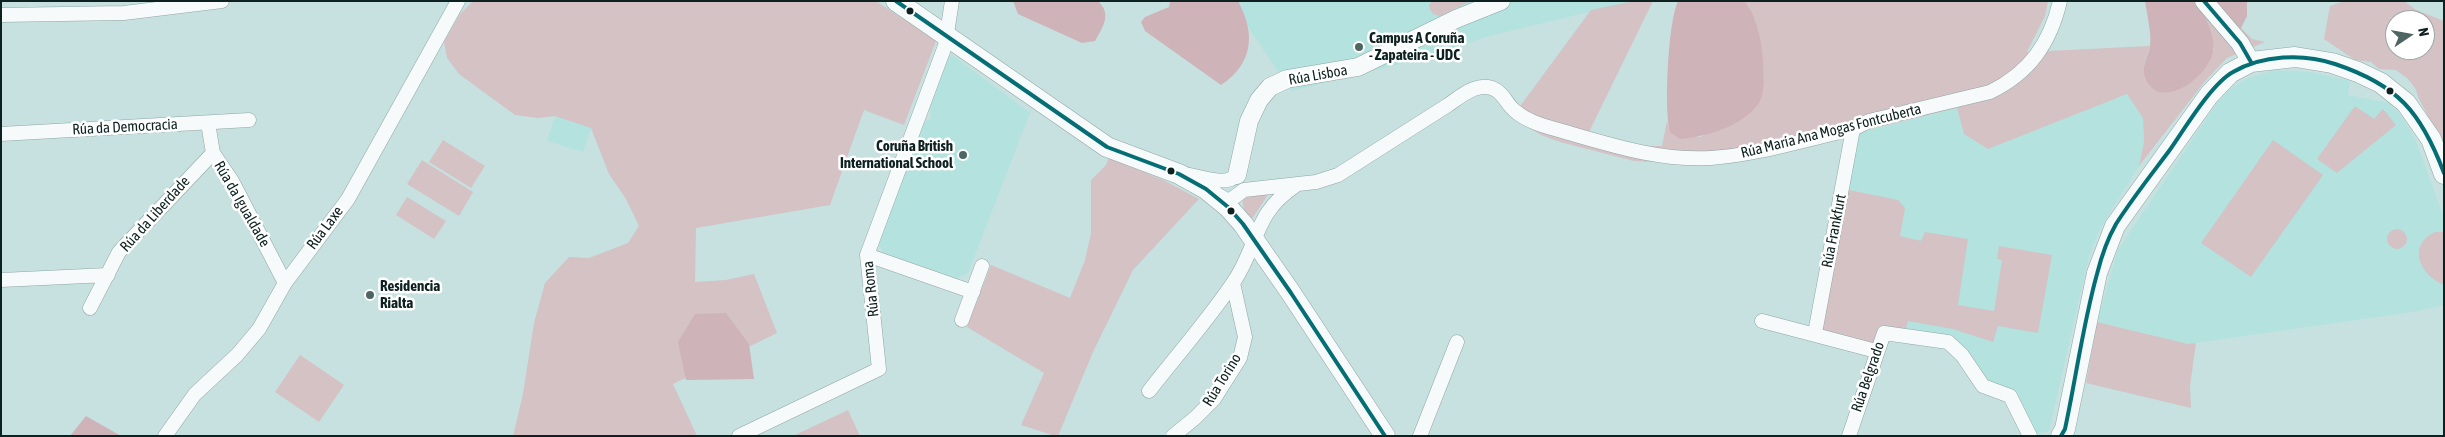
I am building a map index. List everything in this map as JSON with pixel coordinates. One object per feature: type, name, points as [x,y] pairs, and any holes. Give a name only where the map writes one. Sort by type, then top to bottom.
[{"type":"main road","points":[[896,1],[1107,147],[1179,174],[1206,189],[1228,207],[1254,240],[1381,434]]},
{"type":"main road","points":[[2061,436],[2065,429],[2097,273],[2116,226],[2209,95],[2230,73],[2251,62],[2295,57],[2332,63],[2381,83],[2406,104],[2426,130],[2431,138],[2444,174]]},
{"type":"street","points":[[1,15],[124,13],[222,1]]},
{"type":"street","name":"Rúa Laxe","points":[[165,436],[195,394],[237,355],[259,329],[285,282],[348,199],[458,1]]},
{"type":"street","name":"Rúa Roma","points":[[739,436],[879,369],[867,255],[947,37],[952,1]]},
{"type":"street","name":"Rúa Lisboa","points":[[1234,197],[1249,121],[1259,100],[1270,88],[1294,77],[1358,68],[1465,15],[1501,1]]},
{"type":"street","name":"Rúa María Ana Mogas Fontcuberta","points":[[1234,197],[1241,191],[1316,182],[1338,175],[1466,92],[1481,87],[1495,90],[1514,110],[1534,123],[1606,145],[1666,157],[1710,158],[1733,156],[1853,129],[1869,121],[1990,92],[2006,84],[2041,51],[2060,1]]},
{"type":"street","points":[[2204,1],[2240,44],[2251,62]]},
{"type":"street","name":"Rúa da Democracia","points":[[1,134],[250,120]]},
{"type":"street","name":"Rúa da Igualdade","points":[[208,123],[213,153],[232,181],[285,282]]},
{"type":"street","name":"Rúa Frankfurt","points":[[1814,333],[1853,129]]},
{"type":"street","name":"Rúa da Liberdade","points":[[90,308],[119,252],[213,153]]},
{"type":"street","points":[[1179,174],[1222,180],[1233,179],[1238,175]]},
{"type":"street","points":[[1149,391],[1233,283],[1250,254],[1262,219],[1269,209],[1296,185]]},
{"type":"street","points":[[1206,189],[1215,192],[1226,201],[1234,197]]},
{"type":"street","points":[[867,255],[973,292]]},
{"type":"street","points":[[962,320],[982,266]]},
{"type":"street","points":[[1,280],[108,274]]},
{"type":"street","name":"Rúa Torino","points":[[1172,436],[1214,399],[1240,358],[1246,336],[1233,283]]},
{"type":"street","points":[[1762,321],[1814,333],[1876,351]]},
{"type":"street","name":"Rúa Belgrado","points":[[1849,436],[1876,351],[1884,332],[1948,342],[1962,355],[1983,386],[2010,396],[2030,436]]},
{"type":"street","points":[[1420,436],[1456,342]]},
{"type":"shaded area","points":[[473,1],[876,1],[936,41],[904,125],[864,110],[830,205],[696,228],[695,282],[726,280],[754,274],[777,333],[673,384],[697,436],[513,436],[523,394],[534,323],[545,283],[569,257],[589,258],[628,243],[639,226],[626,199],[609,174],[591,128],[555,116],[538,118],[515,115],[459,74],[447,58],[444,42],[460,14]]},
{"type":"shaded area","points":[[1013,1],[1098,1],[1105,11],[1105,21],[1095,41],[1082,43],[1018,14]]},
{"type":"shaded area","points":[[1170,1],[1238,1],[1247,25],[1248,48],[1240,68],[1221,85],[1145,31],[1141,22],[1145,17],[1169,7]]},
{"type":"shaded area","name":"Campus A Coruña - Zapateira - UDC","points":[[1231,1],[1634,1],[1489,36],[1424,58],[1291,91]]},
{"type":"shaded area","points":[[1432,1],[1471,1],[1440,16],[1431,11],[1429,5]]},
{"type":"shaded area","points":[[1634,1],[1653,1],[1589,132],[1633,146],[1662,146],[1667,121],[1670,132],[1700,137],[1748,115],[1750,8],[1745,1],[2048,1],[2045,16],[2027,52],[2150,46],[2144,65],[2214,50],[2205,19],[2195,1],[2201,1],[2233,31],[2241,28],[2252,39],[2265,42],[2227,58],[2206,80],[2139,166],[2144,142],[2143,118],[2127,94],[1988,149],[1964,134],[1957,108],[1736,162],[1710,165],[1634,161],[1560,142],[1541,135],[1512,117],[1591,10]]},
{"type":"shaded area","points":[[1678,1],[1745,1],[1752,12],[1758,31],[1764,76],[1760,101],[1745,117],[1725,128],[1702,136],[1680,139],[1670,132],[1667,105],[1669,46]]},
{"type":"shaded area","points":[[2145,1],[2195,1],[2205,18],[2213,39],[2213,51],[2210,61],[2203,71],[2183,88],[2172,92],[2161,92],[2152,88],[2145,77],[2144,65],[2149,51],[2150,30]]},
{"type":"shaded area","points":[[2201,1],[2247,1],[2247,16],[2241,28],[2233,31]]},
{"type":"shaded area","points":[[2344,1],[2404,1],[2416,10],[2385,10],[2385,60],[2435,60],[2435,17],[2444,21],[2444,146],[2415,88],[2408,79],[2396,70],[2379,69],[2371,62],[2355,60],[2324,39],[2330,6]]},
{"type":"shaded area","name":"Coruña British International School","points":[[952,55],[1030,113],[968,273],[956,279],[884,254],[879,245],[922,123],[931,119],[930,103],[946,58]]},
{"type":"shaded area","points":[[2275,70],[2310,72],[2350,81],[2348,95],[2389,103],[2401,116],[2415,139],[2444,218],[2444,305],[2412,312],[2188,344],[2097,322],[2118,250],[2217,103],[2229,90],[2246,79]]},
{"type":"shaded area","points":[[2127,94],[2143,118],[2144,142],[2139,166],[2101,227],[2089,256],[2049,431],[2036,434],[2022,416],[1986,384],[1965,353],[1821,313],[1857,133],[1957,108],[1964,134],[2005,142]]},
{"type":"shaded area","points":[[2355,106],[2374,119],[2383,109],[2396,125],[2337,173],[2317,159]]},
{"type":"shaded area","points":[[555,116],[591,128],[583,152],[547,141]]},
{"type":"shaded area","points":[[443,140],[485,166],[471,188],[429,162]]},
{"type":"shaded area","points":[[2273,140],[2323,175],[2251,277],[2201,243]]},
{"type":"shaded area","points":[[1109,158],[1163,180],[1199,199],[1133,270],[1093,352],[1058,436],[1055,436],[1021,425],[1044,373],[967,327],[991,265],[1070,298],[1085,260],[1091,233],[1091,180],[1106,165]]},
{"type":"shaded area","points":[[422,160],[473,192],[459,216],[407,184]]},
{"type":"shaded area","points":[[1844,189],[1898,200],[1905,208],[1900,236],[1921,241],[1925,232],[1968,239],[1958,305],[1994,311],[2002,260],[1997,259],[1999,246],[2052,255],[2038,333],[1998,326],[1993,342],[1953,329],[1908,321],[1905,333],[1874,345],[1821,330]]},
{"type":"shaded area","points":[[1269,193],[1252,219],[1244,210],[1242,199],[1245,195]]},
{"type":"shaded area","points":[[407,197],[446,221],[434,239],[396,215]]},
{"type":"shaded area","points":[[2397,229],[2404,232],[2407,239],[2404,246],[2397,249],[2390,246],[2387,239],[2390,232]]},
{"type":"shaded area","points":[[2435,232],[2444,232],[2444,285],[2428,274],[2420,260],[2419,252],[2421,245],[2426,238]]},
{"type":"shaded area","points":[[726,313],[749,344],[754,379],[686,380],[678,342],[695,314]]},
{"type":"shaded area","points":[[2097,322],[2188,344],[2196,343],[2190,386],[2191,408],[2086,383]]},
{"type":"shaded area","points":[[300,355],[344,385],[319,422],[275,392]]},
{"type":"shaded area","points":[[848,410],[860,436],[793,436]]},
{"type":"shaded area","points":[[86,416],[121,436],[70,436]]},
{"type":"transit line","points":[[896,1],[1107,147],[1179,174],[1206,189],[1228,207],[1243,224],[1291,293],[1385,436]]},
{"type":"transit line","points":[[2204,1],[2240,43],[2251,62]]},
{"type":"transit line","points":[[2061,436],[2065,429],[2092,293],[2110,235],[2128,205],[2169,151],[2198,108],[2216,86],[2233,72],[2257,62],[2283,57],[2323,60],[2357,72],[2391,92],[2416,117],[2426,133],[2444,173]]},
{"type":"place","name":"Campus A Coruña - Zapateira - UDC","points":[[1359,47]]},
{"type":"place","name":"Coruña British International School","points":[[963,155]]},
{"type":"place","name":"Residencia Rialta","points":[[370,295]]}]
